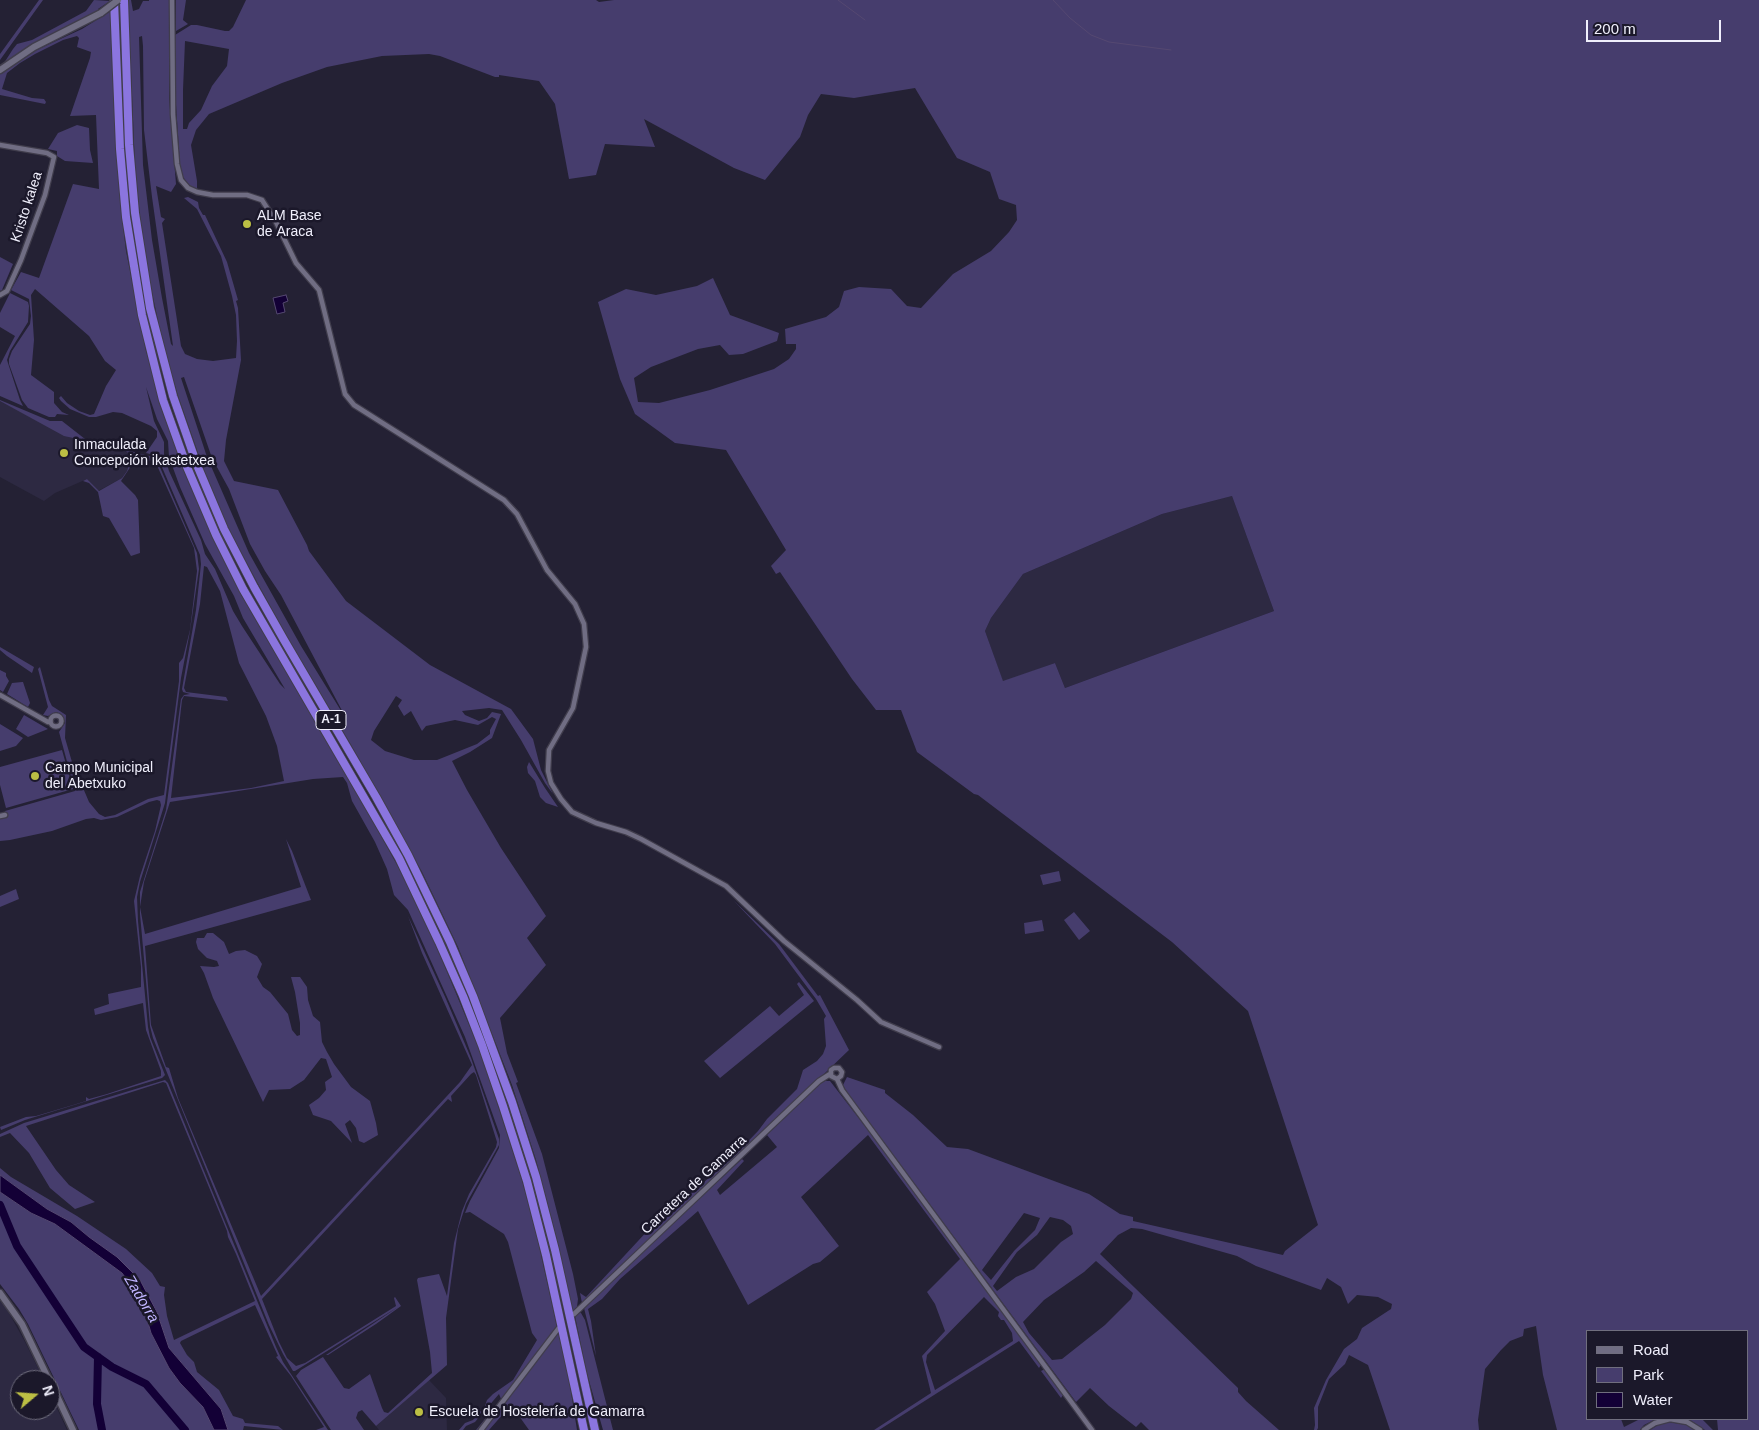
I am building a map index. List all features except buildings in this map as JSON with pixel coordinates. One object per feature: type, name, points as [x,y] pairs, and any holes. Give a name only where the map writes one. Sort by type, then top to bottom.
[{"type":"highway","name":"A-1","points":[[114,0],[120,149],[126,217],[140,306],[163,400],[187,467],[216,534],[243,589],[399,858],[463,996],[482,1045],[527,1181],[546,1255],[584,1430]]},
{"type":"highway","name":"A-1","points":[[124,0],[135,213],[150,308],[173,396],[197,465],[224,529],[254,587],[376,796],[408,855],[450,942],[473,996],[512,1102],[536,1178],[555,1250],[584,1381],[597,1430]]},
{"type":"highway","points":[[579,1408],[580,1430]]},
{"type":"main road","points":[[0,70],[34,47],[101,13],[118,0]]},
{"type":"main road","points":[[0,1292],[22,1324],[45,1370]]},
{"type":"main road","points":[[60,1401],[74,1430]]},
{"type":"street","points":[[172,0],[173,114],[177,164],[181,180],[188,188],[197,192],[213,195],[246,195],[262,200],[276,222],[296,264],[319,290],[345,394],[354,405],[492,490],[504,500],[517,514],[547,570],[575,604],[584,624],[586,647],[573,708],[549,750],[548,771],[561,799],[572,812],[596,823],[643,837],[730,889],[784,941],[857,1000],[881,1022],[939,1047]]},
{"type":"street","name":"Kristo kalea","points":[[0,145],[47,153],[54,157],[44,195],[21,260],[7,291],[0,295]]},
{"type":"street","points":[[0,695],[50,722]]},
{"type":"street","points":[[837,1079],[841,1076],[842,1072],[839,1068],[834,1068],[830,1074],[831,1076],[837,1079],[842,1090],[1092,1430]]},
{"type":"street","name":"Carretera de Gamarra","points":[[574,1314],[819,1081],[830,1074]]},
{"type":"street","points":[[481,1430],[558,1329]]},
{"type":"street","points":[[1646,1429],[1662,1420],[1679,1420],[1687,1422],[1700,1430]]},
{"type":"shaded area","name":"Inmaculada Concepción ikastetxea","points":[[0,401],[69,437],[125,451],[132,455],[127,471],[122,478],[98,491],[87,479],[55,493],[44,501],[0,477]]},
{"type":"shaded area","points":[[1232,496],[1274,611],[1065,688],[1055,663],[1003,682],[985,631],[991,618],[1023,574],[1162,514]]},
{"type":"shaded area","points":[[0,1301],[5,1306],[39,1370],[10,1370],[10,1420],[60,1420],[60,1415],[67,1430],[0,1430]]},
{"type":"shaded area","name":"Escuela de Hostelería de Gamarra","points":[[429,1380],[446,1398],[447,1430],[379,1430],[376,1426]]},
{"type":"green space","points":[[39,0],[43,0],[0,60],[0,54]]},
{"type":"green space","points":[[94,0],[110,1],[98,9],[98,11],[29,46],[4,63],[17,44],[32,40],[86,11]]},
{"type":"green space","points":[[128,0],[131,0],[133,11],[139,9],[143,1],[170,0],[169,98],[176,184],[171,192],[156,186],[161,217],[165,219],[162,223],[181,346],[185,354],[197,359],[213,361],[236,358],[237,341],[236,315],[221,256],[197,209],[184,198],[188,197],[198,202],[199,208],[203,215],[205,215],[227,262],[238,300],[236,301],[241,360],[226,440],[224,461],[234,481],[278,490],[309,551],[346,601],[430,665],[511,709],[533,739],[541,770],[553,794],[502,710],[489,708],[462,711],[465,715],[479,721],[487,718],[492,712],[501,714],[492,738],[452,761],[501,848],[546,916],[527,938],[546,965],[500,1018],[507,1053],[518,1082],[516,1083],[542,1154],[573,1274],[578,1299],[577,1307],[573,1312],[536,1160],[512,1085],[458,947],[422,872],[351,745],[284,632],[231,534],[212,493],[178,396],[163,344],[144,255],[135,167]],"holes":[[[142,36],[144,130],[173,346],[171,344],[152,240],[143,165],[139,37]],[[184,377],[212,458],[229,489],[250,544],[281,595],[348,722],[301,646],[249,553],[207,457],[181,378]],[[396,696],[402,700],[398,706],[404,716],[411,711],[422,731],[426,726],[455,720],[478,725],[492,717],[496,719],[490,734],[477,744],[437,760],[414,760],[385,751],[371,740],[374,731]]]},
{"type":"green space","points":[[176,0],[186,0],[183,20],[188,24],[176,31]]},
{"type":"green space","points":[[246,0],[596,0],[599,2],[614,0],[1759,0],[1759,1430],[1718,1430],[1717,1420],[1749,1420],[1749,1330],[1586,1330],[1586,1420],[1621,1420],[1624,1427],[1638,1420],[1654,1420],[1644,1425],[1640,1430],[1557,1430],[1543,1375],[1536,1326],[1524,1329],[1523,1336],[1510,1341],[1485,1369],[1478,1420],[1479,1430],[1390,1430],[1368,1365],[1349,1355],[1345,1364],[1329,1379],[1318,1407],[1318,1428],[1314,1430],[1314,1408],[1326,1380],[1344,1349],[1357,1339],[1362,1328],[1391,1309],[1392,1304],[1378,1297],[1357,1295],[1348,1304],[1341,1287],[1327,1278],[1321,1290],[1256,1266],[1237,1256],[1142,1229],[1131,1228],[1118,1235],[1100,1254],[1238,1388],[1238,1392],[1246,1401],[1279,1430],[1149,1430],[1141,1422],[1136,1427],[1090,1388],[1076,1402],[843,1085],[847,1077],[885,1090],[885,1093],[913,1115],[947,1147],[968,1149],[1089,1194],[1120,1214],[1133,1217],[1133,1221],[1283,1255],[1285,1251],[1318,1225],[1248,1011],[1172,942],[978,795],[917,752],[901,710],[876,710],[852,679],[780,572],[776,574],[771,566],[786,550],[726,450],[675,443],[635,414],[620,379],[598,302],[626,289],[656,295],[697,286],[713,278],[730,315],[779,333],[777,341],[743,354],[729,355],[720,345],[698,349],[651,367],[634,378],[638,402],[659,403],[710,390],[774,369],[789,359],[796,349],[796,344],[786,344],[785,329],[826,317],[839,307],[844,291],[859,287],[891,289],[907,306],[921,308],[953,274],[991,251],[1009,232],[1017,220],[1016,205],[999,199],[990,172],[957,158],[915,88],[854,98],[821,94],[808,115],[800,137],[765,180],[734,168],[644,119],[655,147],[605,144],[596,175],[569,179],[555,104],[539,81],[499,75],[499,77],[495,77],[440,56],[429,54],[382,56],[327,67],[282,83],[209,114],[196,130],[191,145],[197,191],[183,177],[180,166],[174,74],[175,35],[191,25],[229,31],[233,27]],"holes":[[[185,41],[229,49],[227,66],[212,86],[201,110],[189,123],[187,129],[183,129]],[[1232,496],[1274,611],[1065,688],[1055,663],[1003,681],[985,631],[991,618],[1023,574],[1162,514]],[[1024,1213],[1040,1218],[1035,1230],[1014,1251],[991,1280],[982,1270]],[[1050,1217],[1063,1220],[1071,1226],[1073,1234],[1061,1242],[1034,1269],[1016,1277],[997,1291],[993,1286],[1017,1252],[1037,1235]],[[1096,1261],[1133,1293],[1131,1299],[1105,1325],[1062,1359],[1052,1360],[1029,1333],[1023,1322],[1044,1300],[1084,1272]]]},
{"type":"green space","points":[[111,11],[120,201],[126,251],[146,351],[177,450],[214,540],[258,624],[340,762],[401,872],[433,938],[482,1056],[522,1180],[557,1327],[479,1430],[476,1430],[501,1399],[499,1394],[475,1422],[466,1426],[463,1430],[459,1430],[465,1423],[473,1420],[493,1394],[513,1380],[537,1340],[532,1333],[508,1242],[504,1234],[470,1212],[465,1213],[499,1148],[500,1135],[465,1037],[408,910],[394,895],[387,869],[375,842],[352,801],[347,783],[343,777],[313,779],[170,802],[144,882],[140,907],[140,892],[166,810],[181,699],[184,695],[190,694],[183,692],[182,689],[196,610],[201,564],[200,555],[158,458],[146,453],[157,437],[157,431],[151,426],[122,413],[113,412],[89,417],[70,409],[59,398],[61,396],[67,403],[79,411],[90,415],[94,414],[106,386],[116,370],[105,361],[89,336],[35,289],[31,295],[34,340],[31,375],[54,392],[54,403],[62,412],[69,415],[57,414],[55,417],[49,417],[28,408],[22,400],[9,364],[12,351],[30,324],[31,316],[29,299],[11,290],[21,272],[39,278],[73,184],[99,189],[96,115],[70,116],[91,52],[77,47],[79,38],[77,36],[63,40],[35,54],[7,73],[2,89],[32,98],[44,99],[45,104],[0,95],[0,74],[30,53],[82,29]],"holes":[[[146,387],[157,419],[168,441],[169,457],[180,487],[205,544],[234,596],[243,618],[285,689],[233,611],[215,569],[205,554],[201,540],[169,471],[164,454],[164,442],[154,421]],[[204,566],[207,567],[220,591],[239,663],[266,716],[277,746],[284,781],[251,788],[171,798],[184,696],[228,701],[226,697],[186,692],[184,688],[200,604]]]},
{"type":"green space","points":[[77,125],[89,128],[90,150],[93,163],[65,161],[57,156],[57,151],[48,149],[58,133]]},
{"type":"green space","points":[[0,257],[13,264],[0,291]]},
{"type":"green space","points":[[10,293],[28,302],[29,306],[28,322],[10,351],[7,360],[23,406],[0,396],[0,365],[15,336],[0,327],[0,313]]},
{"type":"green space","points":[[0,400],[50,421],[62,421],[85,439],[153,457],[159,465],[197,553],[199,569],[190,631],[181,678],[165,803],[137,897],[148,1027],[165,1075],[162,1078],[25,1120],[1,1130],[0,1127],[26,1117],[36,1116],[73,1105],[86,1101],[86,1097],[89,1099],[107,1094],[161,1076],[161,1071],[146,1030],[143,1003],[95,1015],[94,1009],[109,1004],[108,994],[141,987],[141,967],[134,901],[155,831],[161,805],[160,801],[149,802],[117,817],[101,820],[94,818],[86,819],[52,831],[0,841],[0,819],[7,817],[5,811],[75,791],[59,732],[65,723],[64,719],[61,714],[56,712],[48,716],[43,715],[48,707],[38,669],[40,667],[52,706],[66,715],[65,738],[72,762],[89,802],[99,814],[105,817],[115,815],[148,799],[164,795],[179,681],[179,663],[183,658],[190,630],[197,571],[194,548],[155,461],[135,460],[121,481],[138,500],[140,553],[131,556],[109,518],[103,516],[98,492],[89,483],[83,481],[87,479],[99,491],[122,478],[127,471],[132,455],[113,447],[64,436]]},
{"type":"green space","points":[[0,647],[34,667],[32,673],[7,656],[0,650]]},
{"type":"green space","points":[[0,670],[6,673],[9,681],[3,692],[0,690]]},
{"type":"green space","points":[[23,682],[30,703],[28,707],[7,694],[12,683]]},
{"type":"green space","points":[[24,715],[48,729],[28,737],[16,729]]},
{"type":"green space","points":[[0,724],[23,738],[16,746],[0,751]]},
{"type":"green space","name":"Campo Municipal del Abetxuko","points":[[62,750],[73,789],[6,808],[0,785],[0,767]]},
{"type":"green space","points":[[529,762],[558,807],[546,803],[540,797],[535,781],[528,773],[527,767]]},
{"type":"green space","points":[[286,839],[311,900],[145,946],[151,1025],[166,1067],[169,1068],[178,1098],[261,1296],[460,1082],[472,1065],[422,953],[408,916],[471,1058],[499,1139],[499,1145],[466,1204],[458,1229],[446,1318],[447,1365],[376,1426],[362,1410],[358,1412],[356,1418],[364,1430],[331,1430],[296,1376],[301,1370],[323,1357],[344,1388],[349,1389],[370,1374],[382,1408],[384,1412],[388,1413],[432,1373],[417,1280],[418,1278],[439,1274],[447,1296],[454,1243],[462,1211],[497,1142],[476,1075],[474,1072],[471,1074],[451,1096],[452,1102],[448,1099],[262,1299],[287,1358],[296,1366],[305,1363],[396,1306],[395,1297],[401,1306],[328,1355],[326,1355],[398,1307],[293,1371],[269,1325],[153,1038],[150,1026],[140,907],[145,934],[301,887]]},
{"type":"green space","points":[[1059,871],[1061,881],[1043,885],[1040,875]]},
{"type":"green space","points":[[16,889],[19,899],[0,907],[0,896]]},
{"type":"green space","points":[[734,901],[779,944],[818,996],[820,995],[849,1050],[582,1303],[580,1293],[586,1297],[651,1227],[730,1160],[797,1089],[803,1070],[817,1061],[823,1054],[826,1046],[824,1019],[826,1016],[816,999],[775,944]]},
{"type":"green space","points":[[1074,912],[1090,931],[1079,940],[1064,920]]},
{"type":"green space","points":[[1042,920],[1044,931],[1025,934],[1024,923]]},
{"type":"green space","points":[[207,933],[213,933],[224,942],[229,954],[245,950],[257,956],[262,964],[257,977],[263,987],[270,992],[288,1014],[292,1030],[297,1036],[300,1035],[300,1023],[291,977],[300,977],[307,987],[308,1000],[313,1016],[320,1022],[322,1042],[334,1064],[351,1087],[370,1101],[378,1135],[364,1143],[359,1141],[356,1128],[350,1120],[345,1124],[352,1143],[331,1121],[313,1115],[309,1105],[326,1090],[325,1082],[332,1077],[326,1059],[321,1058],[304,1080],[290,1089],[269,1090],[263,1102],[213,998],[200,966],[219,966],[217,961],[207,958],[198,949],[197,938],[204,938]]},
{"type":"green space","points":[[799,982],[814,1001],[720,1078],[704,1061],[770,1006],[779,1016],[804,995],[797,984]]},
{"type":"green space","points":[[165,1080],[168,1083],[276,1347],[283,1362],[328,1430],[316,1430],[324,1427],[291,1376],[276,1357],[278,1356],[255,1305],[180,1343],[194,1362],[197,1372],[219,1390],[233,1416],[243,1419],[245,1423],[278,1426],[283,1430],[244,1426],[243,1430],[228,1430],[221,1409],[169,1348],[157,1312],[140,1280],[71,1222],[47,1209],[0,1175],[0,1168],[11,1177],[77,1216],[126,1249],[152,1273],[160,1286],[165,1287],[164,1295],[167,1316],[174,1340],[255,1301],[166,1083],[163,1082],[26,1126],[56,1170],[69,1185],[95,1202],[75,1209],[50,1188],[29,1153],[10,1133],[0,1137],[0,1134],[24,1123]]},
{"type":"green space","points":[[825,1081],[830,1081],[875,1139],[1041,1365],[1039,1368],[1019,1341],[879,1430],[874,1430],[931,1393],[922,1356],[945,1331],[935,1304],[927,1292],[960,1259],[868,1135],[801,1197],[839,1246],[820,1262],[813,1264],[748,1305],[698,1211],[620,1279],[602,1299],[588,1309],[596,1356],[584,1308],[627,1265],[742,1159],[744,1161],[717,1190],[720,1195],[777,1147],[767,1135],[818,1085]],"holes":[[[984,1297],[999,1312],[998,1316],[1001,1320],[1004,1320],[1012,1333],[1013,1341],[935,1390],[926,1362],[927,1355]]]},
{"type":"green space","points":[[0,1192],[31,1213],[55,1224],[122,1273],[134,1289],[145,1312],[151,1333],[169,1368],[180,1383],[203,1407],[214,1430],[79,1430],[60,1391],[60,1370],[50,1370],[28,1324],[0,1284]]},
{"type":"green space","points":[[579,1312],[585,1320],[613,1430],[603,1430],[586,1370],[575,1316]]},
{"type":"green space","points":[[558,1331],[568,1373],[577,1430],[529,1430],[519,1416],[509,1410],[489,1430],[483,1430],[504,1405]]},
{"type":"green space","points":[[1045,1370],[1063,1395],[1061,1398],[1041,1371]]},
{"type":"green space","points":[[1690,1420],[1703,1420],[1713,1430],[1705,1430]]},
{"type":"green space","points":[[1668,1422],[1687,1425],[1694,1430],[1650,1430]]},
{"type":"water","points":[[286,295],[288,301],[283,303],[285,312],[277,314],[273,298]]},
{"type":"water","name":"Zadorra","points":[[0,1175],[47,1209],[71,1222],[117,1257],[140,1280],[157,1312],[169,1348],[221,1409],[228,1430],[214,1430],[203,1407],[180,1383],[169,1368],[151,1333],[145,1312],[134,1289],[122,1273],[55,1224],[31,1213],[0,1192]]},
{"type":"waterway","points":[[838,0],[865,20]]},
{"type":"waterway","points":[[1053,0],[1070,18],[1091,35],[1109,42],[1171,50]]},
{"type":"waterway","points":[[0,1205],[17,1246],[84,1347],[112,1367],[146,1384],[185,1430]]},
{"type":"waterway","points":[[98,1357],[97,1404],[102,1430]]},
{"type":"place","name":"ALM Base de Araca","points":[[247,224]]},
{"type":"place","name":"Inmaculada Concepción ikastetxea","points":[[64,453]]},
{"type":"place","name":"Campo Municipal del Abetxuko","points":[[35,776]]},
{"type":"place","name":"Escuela de Hostelería de Gamarra","points":[[419,1412]]}]
